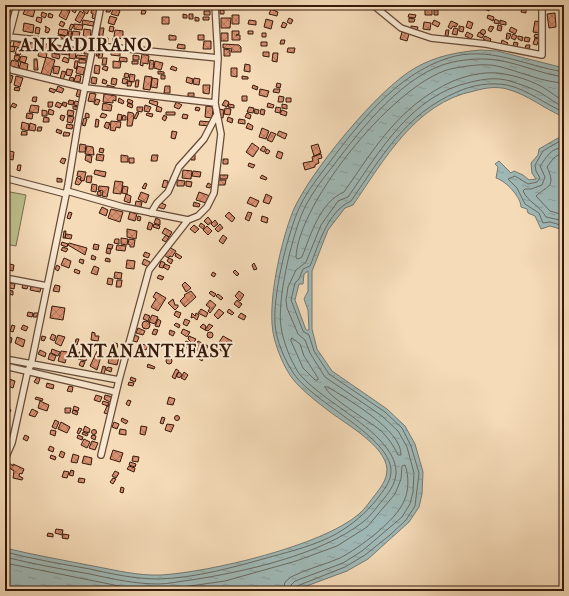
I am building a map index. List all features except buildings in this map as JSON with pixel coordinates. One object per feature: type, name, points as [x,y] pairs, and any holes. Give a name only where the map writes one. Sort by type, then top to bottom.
[{"type":"street","points":[[5,51],[17,5]]},
{"type":"street","points":[[5,459],[12,443],[67,193],[79,117],[86,88],[92,46],[101,5]]},
{"type":"street","points":[[151,213],[157,203],[168,192],[179,167],[204,139],[215,120],[218,58],[215,5]]},
{"type":"street","points":[[373,5],[401,28],[431,38],[478,42],[542,55],[542,5]]},
{"type":"street","points":[[9,37],[218,58]]},
{"type":"street","points":[[5,66],[12,70],[86,88],[216,105]]},
{"type":"street","points":[[101,455],[119,380],[149,270],[188,220],[198,216],[207,206],[214,192],[221,134],[216,105]]},
{"type":"street","points":[[5,178],[151,213],[188,220]]},
{"type":"street","points":[[5,278],[47,286]]},
{"type":"street","points":[[5,359],[29,368],[116,392]]},
{"type":"street","points":[[5,366],[119,380]]},
{"type":"green space","points":[[5,191],[26,195],[16,246],[5,244]]},
{"type":"water","points":[[497,51],[564,68],[564,117],[522,95],[507,89],[498,88],[482,89],[453,97],[435,108],[418,120],[403,136],[389,152],[353,205],[345,208],[328,230],[312,271],[312,329],[317,349],[332,371],[387,409],[405,426],[415,444],[423,472],[422,494],[419,507],[409,522],[368,559],[347,571],[293,591],[5,591],[5,548],[135,574],[161,575],[182,573],[235,563],[293,547],[342,526],[363,510],[385,480],[387,469],[384,460],[379,451],[362,435],[303,390],[289,374],[275,342],[272,324],[273,291],[284,239],[293,211],[314,175],[346,133],[383,94],[400,79],[423,64],[455,53]],"holes":[[[308,271],[308,291],[304,299],[308,310],[309,330],[306,330],[295,300],[299,284],[303,284],[304,274]]]},
{"type":"water","points":[[558,138],[564,139],[564,230],[550,226],[541,229],[535,216],[528,213],[527,209],[521,207],[516,194],[504,182],[496,178],[498,167],[495,164],[499,161],[511,173],[514,171],[523,175],[529,180],[536,179],[532,173],[531,163],[538,155],[539,149]]},
{"type":"district","name":"ANKADIRANO","points":[[86,45]]},
{"type":"district","name":"ANTANANTEFASY","points":[[150,351]]}]
